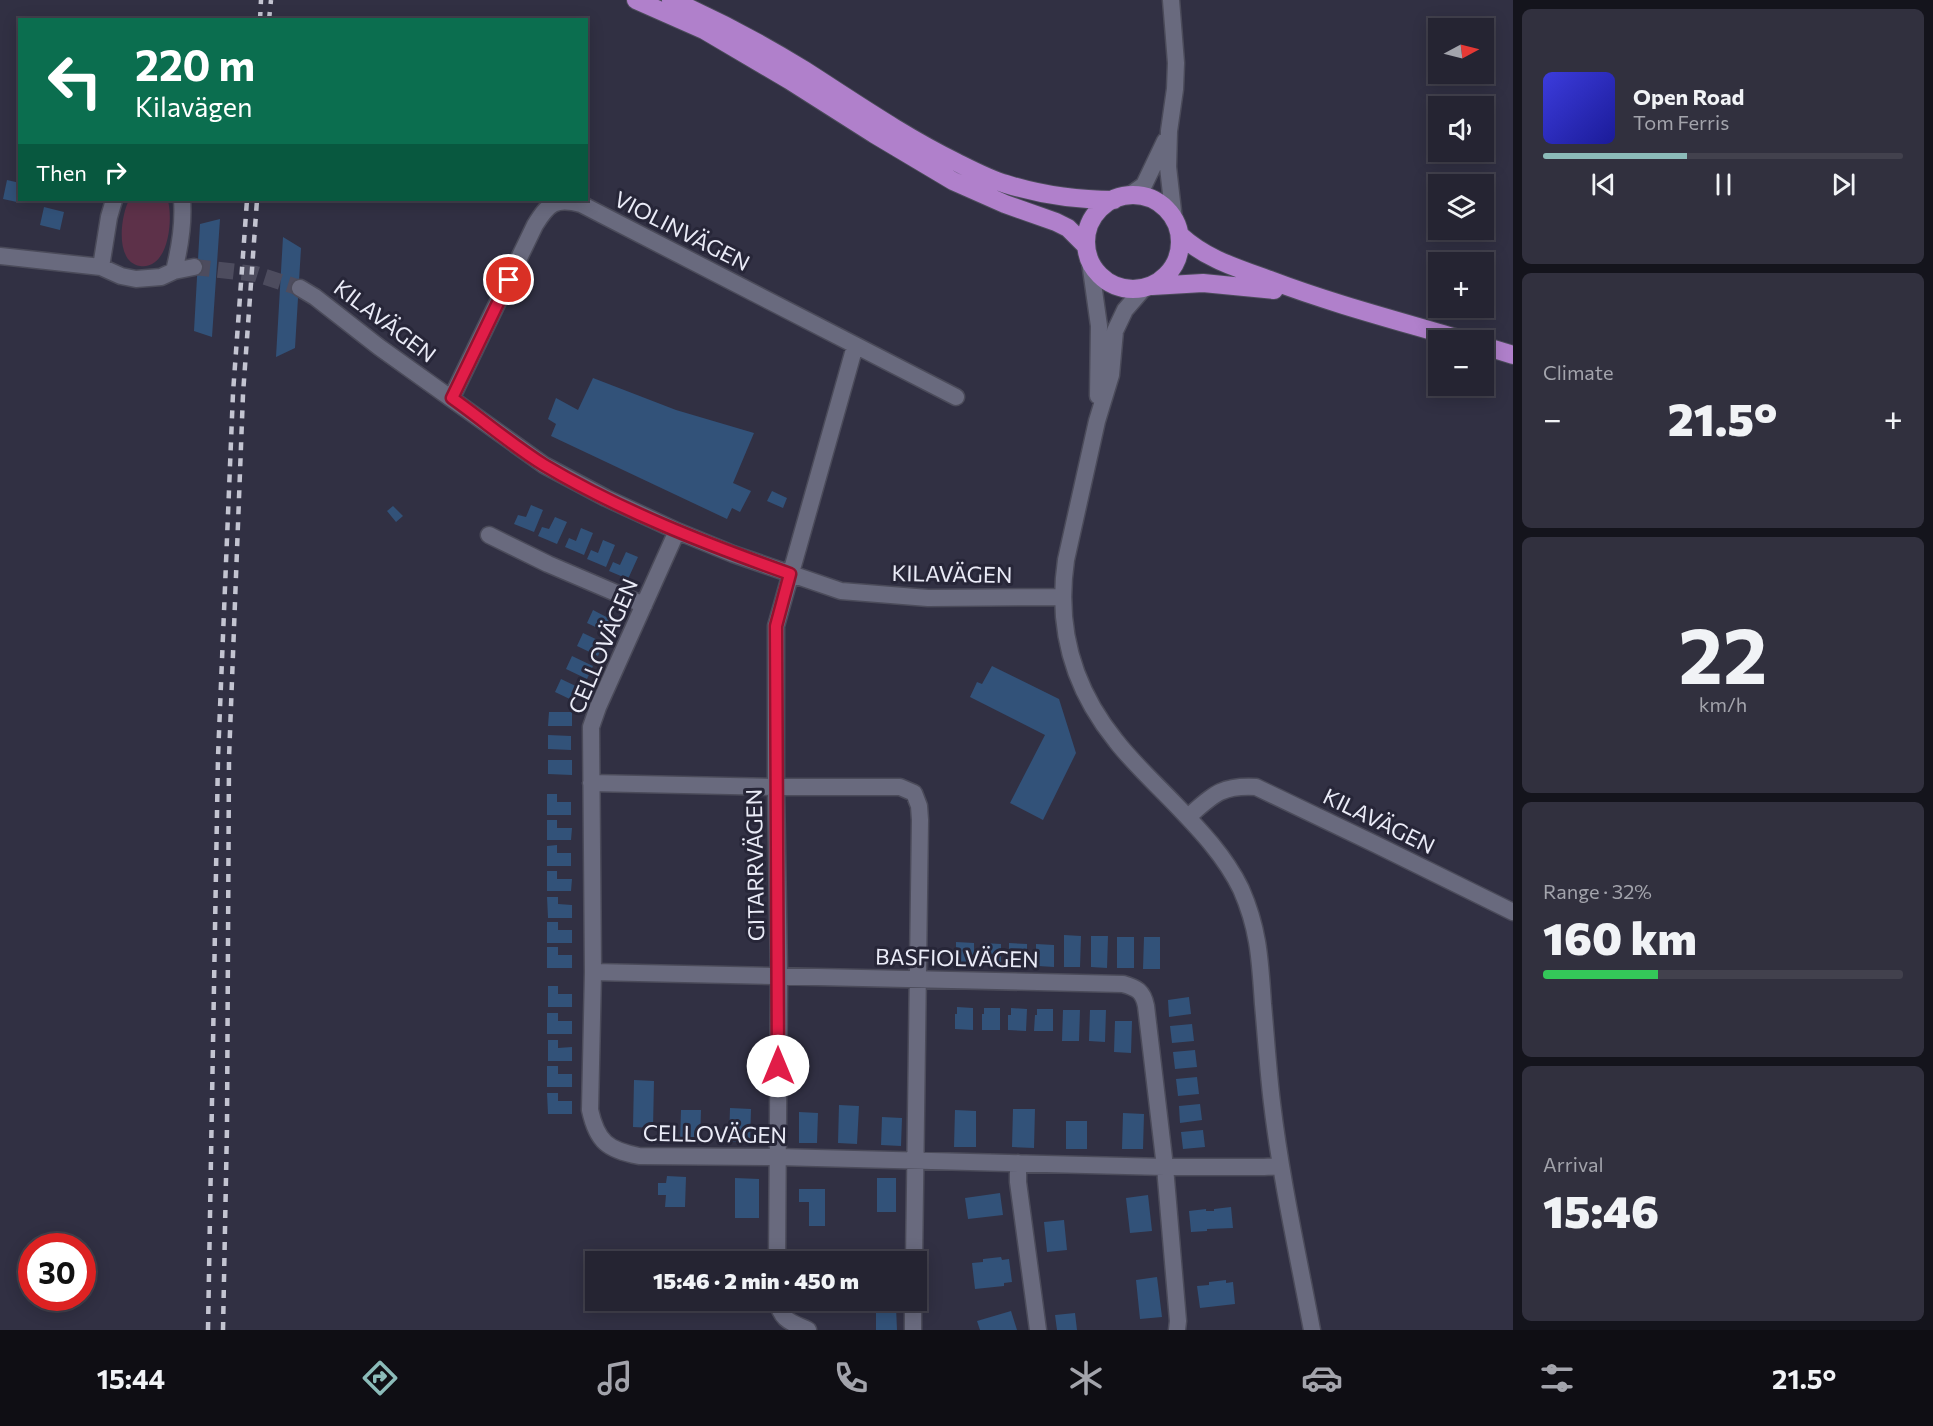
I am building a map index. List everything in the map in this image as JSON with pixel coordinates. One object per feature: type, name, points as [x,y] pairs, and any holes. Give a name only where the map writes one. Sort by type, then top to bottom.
[{"type":"main road","points":[[636,0],[704,30],[953,181],[1068,228],[1088,254],[1099,275],[1112,285],[1128,289],[1203,283],[1256,287],[1309,295]]},
{"type":"main road","points":[[671,0],[710,17],[801,68],[905,135],[977,172],[1004,183],[1051,195],[1074,198],[1143,196],[1167,209],[1177,228],[1193,247],[1220,262],[1309,295],[1429,330]]},
{"type":"main road","points":[[1088,254],[1087,232],[1093,219],[1102,207],[1122,198]]},
{"type":"main road","points":[[1148,287],[1163,279],[1173,268],[1180,249],[1177,228]]},
{"type":"main road","points":[[1494,349],[1513,355]]},
{"type":"street","points":[[1171,0],[1176,63],[1168,167],[1177,228]]},
{"type":"street","points":[[1122,198],[1144,184],[1169,131]]},
{"type":"street","points":[[102,267],[109,217],[114,201]]},
{"type":"street","points":[[174,271],[182,232],[182,201]]},
{"type":"street","name":"VIOLINVÄGEN","points":[[452,398],[535,225],[544,210],[556,202],[570,201],[581,204],[956,397]]},
{"type":"street","points":[[1088,254],[1100,344],[1096,420]]},
{"type":"street","points":[[0,256],[102,267],[121,276],[136,279],[161,277],[174,271],[194,267]]},
{"type":"street","points":[[1148,287],[1125,310],[1115,331],[1110,375],[1096,420],[1066,560],[1062,597],[1063,618],[1069,650],[1078,678],[1094,710],[1116,742],[1218,851],[1232,872],[1252,917],[1260,950],[1269,1079],[1281,1166],[1312,1330]]},
{"type":"street","name":"KILAVÄGEN","points":[[300,288],[544,465],[606,498],[677,531],[841,591],[877,595],[958,598],[1062,597]]},
{"type":"street","points":[[790,574],[855,346]]},
{"type":"street","name":"CELLOVÄGEN","points":[[677,531],[591,727],[590,1110],[594,1127],[603,1141],[618,1152],[639,1156],[778,1157],[1165,1167],[1281,1166]]},
{"type":"street","points":[[489,535],[548,564],[644,605]]},
{"type":"street","name":"GITARRVÄGEN","points":[[777,1251],[779,976],[776,626],[790,574]]},
{"type":"street","points":[[591,783],[776,788],[900,787],[914,793],[919,806],[920,820],[914,1251]]},
{"type":"street","name":"KILAVÄGEN","points":[[1188,817],[1223,790],[1239,786],[1256,787],[1513,912]]},
{"type":"street","name":"BASFIOLVÄGEN","points":[[592,972],[1123,984],[1139,991],[1144,996],[1146,1006],[1165,1167],[1177,1330]]},
{"type":"street","points":[[1018,1163],[1018,1182],[1038,1330]]},
{"type":"street","points":[[780,1311],[784,1318],[808,1330]]},
{"type":"street","points":[[913,1311],[913,1330]]},
{"type":"shaded area","points":[[129,201],[168,201],[170,219],[167,242],[163,252],[150,265],[140,266],[132,263],[126,256],[122,226]]},
{"type":"building","points":[[7,180],[18,183],[17,202],[3,199]]},
{"type":"building","points":[[44,207],[64,212],[60,230],[40,225]]},
{"type":"building","points":[[220,219],[212,337],[194,331],[200,224]]},
{"type":"building","points":[[283,237],[301,248],[295,348],[276,357]]},
{"type":"building","points":[[593,378],[676,410],[754,433],[733,483],[751,491],[740,512],[732,508],[727,519],[551,436],[556,424],[548,419],[556,398],[578,410]]},
{"type":"building","points":[[772,491],[787,498],[783,508],[767,501]]},
{"type":"building","points":[[531,505],[543,510],[534,532],[514,524],[518,515],[526,517]]},
{"type":"building","points":[[393,506],[403,516],[396,522],[387,511]]},
{"type":"building","points":[[555,517],[567,522],[557,544],[538,536],[542,527],[549,529]]},
{"type":"building","points":[[581,528],[593,533],[584,555],[565,547],[569,538],[576,541]]},
{"type":"building","points":[[603,540],[615,545],[606,567],[587,559],[591,550],[598,553]]},
{"type":"building","points":[[626,552],[638,557],[628,579],[609,571],[613,562],[620,565]]},
{"type":"building","points":[[593,610],[614,621],[608,633],[587,623]]},
{"type":"building","points":[[583,633],[604,643],[598,656],[577,646]]},
{"type":"building","points":[[572,656],[593,666],[587,679],[566,669]]},
{"type":"building","points":[[992,666],[1059,699],[1076,753],[1043,820],[1010,803],[1045,735],[970,697],[977,682],[982,684]]},
{"type":"building","points":[[561,679],[582,689],[576,702],[555,692]]},
{"type":"building","points":[[549,712],[572,712],[572,726],[548,726]]},
{"type":"building","points":[[548,735],[571,736],[571,750],[548,749]]},
{"type":"building","points":[[548,760],[572,760],[572,775],[548,774]]},
{"type":"building","points":[[547,794],[557,794],[557,802],[571,802],[571,815],[547,815]]},
{"type":"building","points":[[547,820],[557,820],[557,828],[572,828],[571,840],[547,840]]},
{"type":"building","points":[[557,845],[557,853],[571,853],[571,866],[547,866],[547,846]]},
{"type":"building","points":[[547,871],[557,871],[557,879],[572,879],[571,891],[547,891]]},
{"type":"building","points":[[547,897],[558,897],[558,904],[572,905],[572,918],[548,918]]},
{"type":"building","points":[[547,922],[558,922],[558,930],[572,930],[572,943],[547,943]]},
{"type":"building","points":[[1064,935],[1081,936],[1080,967],[1064,967]]},
{"type":"building","points":[[1091,936],[1108,936],[1107,968],[1091,967]]},
{"type":"building","points":[[1117,937],[1134,937],[1134,968],[1117,968]]},
{"type":"building","points":[[1144,937],[1160,937],[1160,969],[1143,969]]},
{"type":"building","points":[[956,942],[974,943],[974,965],[958,965]]},
{"type":"building","points":[[983,943],[1001,944],[1001,966],[985,965]]},
{"type":"building","points":[[1009,943],[1027,944],[1027,966],[1011,966]]},
{"type":"building","points":[[1036,944],[1054,945],[1054,967],[1038,966]]},
{"type":"building","points":[[547,947],[558,947],[558,955],[572,955],[572,968],[547,968]]},
{"type":"building","points":[[548,986],[558,986],[558,994],[572,994],[572,1007],[548,1007]]},
{"type":"building","points":[[1189,997],[1191,1014],[1169,1017],[1168,1000]]},
{"type":"building","points":[[957,1007],[973,1008],[973,1030],[955,1029]]},
{"type":"building","points":[[984,1008],[1000,1008],[1000,1030],[982,1030]]},
{"type":"building","points":[[1011,1008],[1027,1009],[1026,1031],[1008,1030],[1008,1015],[1011,1015]]},
{"type":"building","points":[[1037,1009],[1053,1009],[1053,1031],[1034,1031]]},
{"type":"building","points":[[1063,1010],[1080,1010],[1079,1041],[1062,1041]]},
{"type":"building","points":[[1090,1010],[1106,1010],[1105,1042],[1089,1041]]},
{"type":"building","points":[[547,1013],[558,1013],[558,1021],[572,1021],[572,1034],[547,1034]]},
{"type":"building","points":[[1115,1021],[1132,1021],[1131,1053],[1114,1052]]},
{"type":"building","points":[[1192,1024],[1194,1041],[1172,1043],[1170,1026]]},
{"type":"building","points":[[548,1040],[558,1040],[558,1048],[572,1047],[572,1061],[548,1061]]},
{"type":"building","points":[[1195,1050],[1197,1067],[1175,1069],[1173,1052]]},
{"type":"building","points":[[547,1066],[558,1066],[558,1074],[572,1074],[572,1087],[547,1087]]},
{"type":"building","points":[[1197,1077],[1199,1094],[1178,1096],[1176,1079]]},
{"type":"building","points":[[634,1080],[654,1081],[653,1128],[633,1127]]},
{"type":"building","points":[[547,1093],[558,1093],[558,1101],[572,1101],[572,1114],[548,1114]]},
{"type":"building","points":[[1200,1104],[1202,1120],[1180,1123],[1179,1106]]},
{"type":"building","points":[[839,1105],[859,1106],[857,1144],[838,1143]]},
{"type":"building","points":[[730,1108],[751,1109],[750,1142],[729,1142]]},
{"type":"building","points":[[1013,1109],[1035,1109],[1034,1148],[1012,1147]]},
{"type":"building","points":[[681,1110],[701,1110],[700,1142],[680,1141]]},
{"type":"building","points":[[955,1110],[976,1111],[976,1147],[954,1147]]},
{"type":"building","points":[[799,1112],[818,1113],[817,1143],[799,1143]]},
{"type":"building","points":[[1123,1113],[1144,1114],[1143,1149],[1122,1149]]},
{"type":"building","points":[[882,1117],[902,1118],[901,1146],[881,1145]]},
{"type":"building","points":[[1066,1121],[1087,1121],[1087,1149],[1066,1149]]},
{"type":"building","points":[[1203,1130],[1205,1147],[1183,1149],[1181,1132]]},
{"type":"building","points":[[667,1176],[686,1177],[685,1207],[665,1207],[666,1195],[658,1195],[658,1183],[666,1183]]},
{"type":"building","points":[[735,1178],[759,1179],[759,1218],[735,1218]]},
{"type":"building","points":[[877,1178],[896,1178],[896,1212],[877,1212]]},
{"type":"building","points":[[799,1189],[825,1189],[825,1226],[809,1226],[809,1202],[799,1202]]},
{"type":"building","points":[[1000,1193],[1003,1215],[968,1219],[965,1198]]},
{"type":"building","points":[[1148,1195],[1152,1231],[1130,1233],[1126,1198]]},
{"type":"building","points":[[1231,1207],[1233,1228],[1191,1232],[1189,1211],[1206,1209],[1206,1211],[1214,1211],[1214,1209]]},
{"type":"building","points":[[1064,1220],[1067,1250],[1047,1252],[1044,1222]]},
{"type":"building","points":[[1001,1257],[1002,1260],[1009,1259],[1012,1282],[1004,1283],[1004,1286],[975,1289],[972,1263]]},
{"type":"building","points":[[1157,1277],[1162,1317],[1140,1319],[1136,1280]]},
{"type":"building","points":[[1226,1280],[1226,1283],[1233,1282],[1235,1304],[1200,1308],[1197,1286]]},
{"type":"building","points":[[876,1311],[896,1311],[897,1330],[876,1330]]},
{"type":"building","points":[[1011,1311],[1017,1330],[980,1330],[977,1321]]},
{"type":"building","points":[[1075,1313],[1077,1330],[1057,1330],[1055,1315]]},
{"type":"tunnel","points":[[194,267],[256,274],[300,288]]},
{"type":"railway","points":[[260,18],[261,0]]},
{"type":"railway","points":[[269,18],[271,0]]},
{"type":"railway","points":[[208,1330],[218,757],[233,393],[247,201]]},
{"type":"railway","points":[[223,1330],[227,1127],[229,758],[243,394],[257,201]]},
{"type":"route","points":[[509,280],[452,398],[544,465],[606,498],[677,531],[790,574],[776,626],[778,1066]]}]
